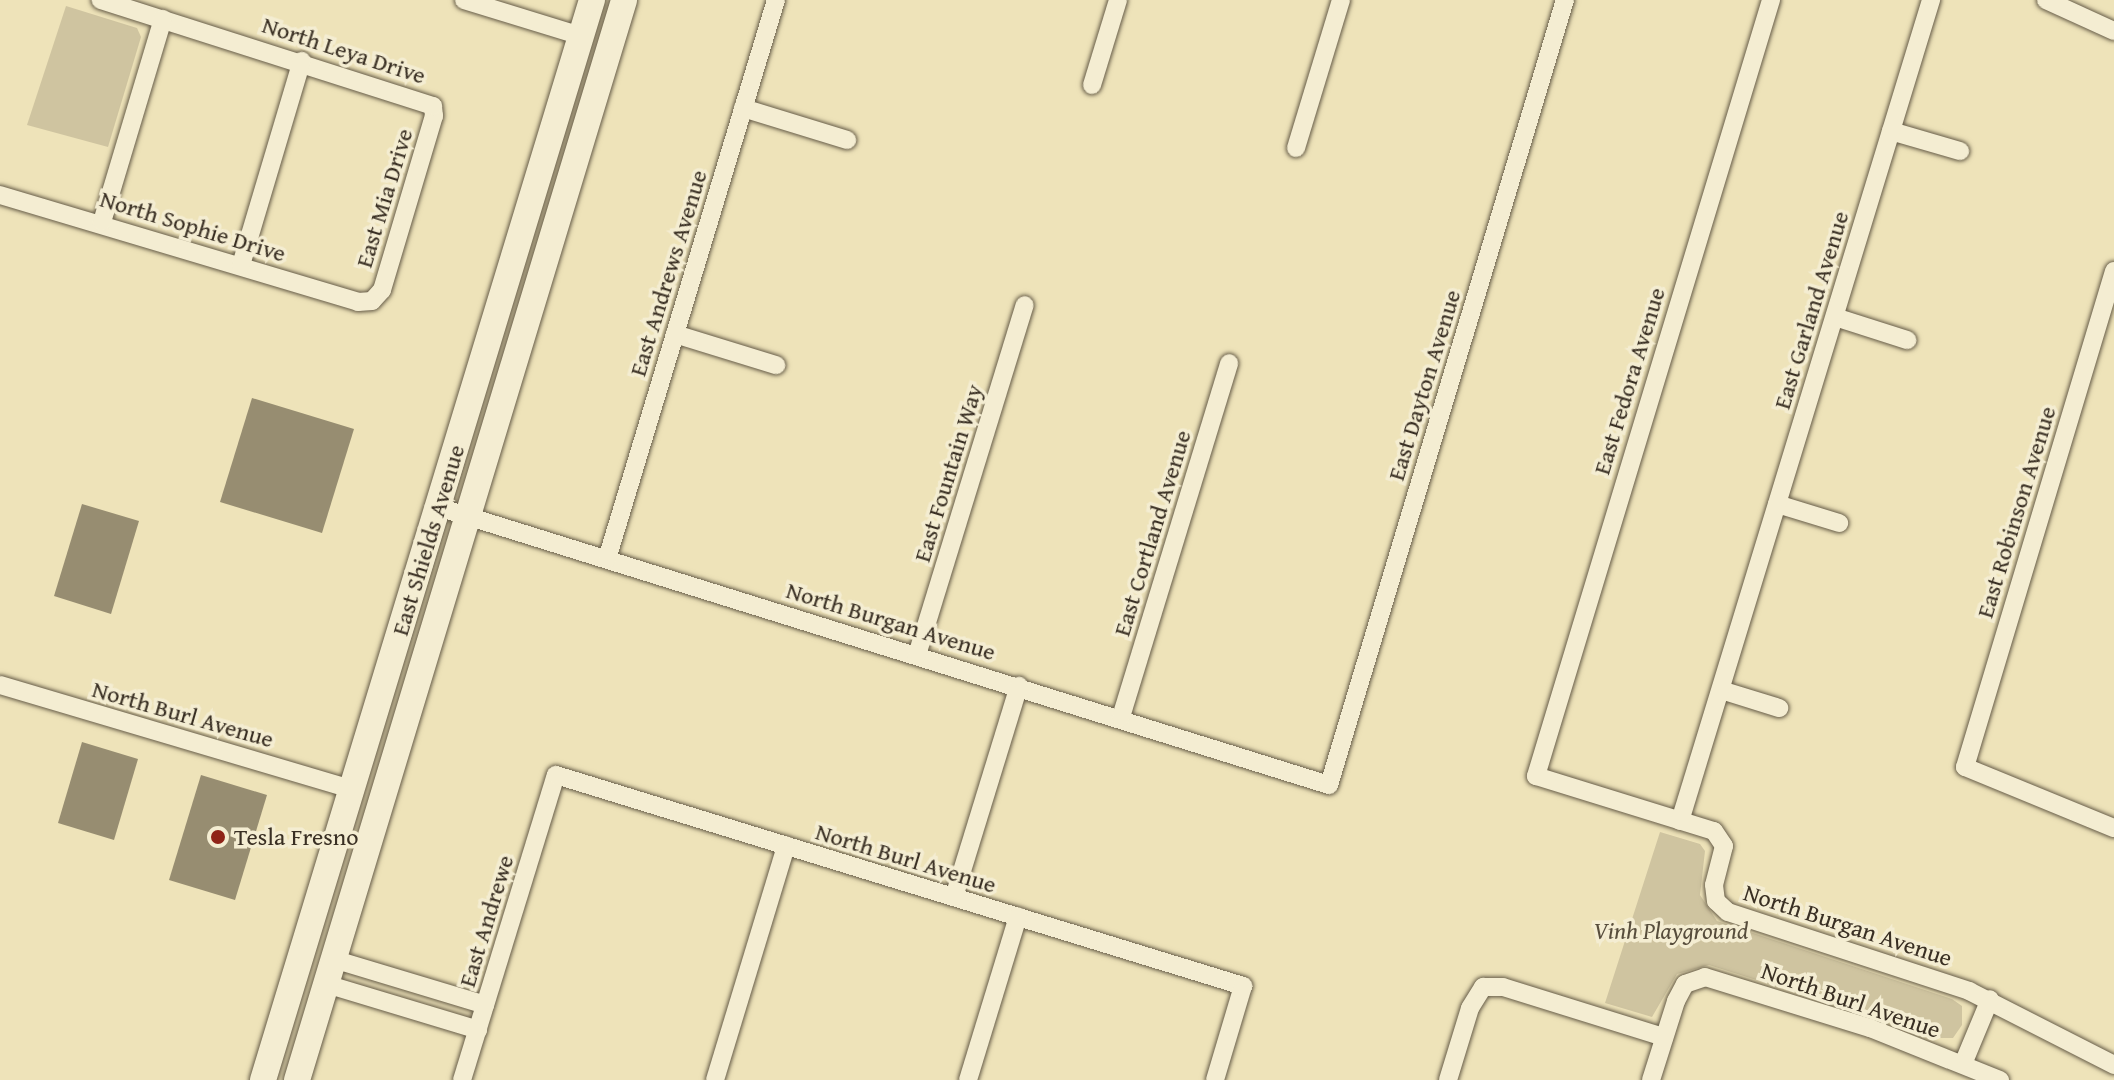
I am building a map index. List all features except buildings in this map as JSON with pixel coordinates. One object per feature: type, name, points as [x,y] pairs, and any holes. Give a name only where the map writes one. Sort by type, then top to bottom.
[{"type":"main road","name":"East Shields Avenue","points":[[263,1080],[592,0]]},
{"type":"main road","points":[[612,40],[617,0]]},
{"type":"main road","name":"East Shields Avenue","points":[[297,1080],[624,0]]},
{"type":"main road","points":[[543,266],[552,187],[594,49],[581,36]]},
{"type":"street","points":[[464,0],[581,36]]},
{"type":"street","name":"East Andrews Avenue","points":[[607,559],[776,0]]},
{"type":"street","points":[[1092,85],[1118,0]]},
{"type":"street","points":[[1296,148],[1341,0]]},
{"type":"street","name":"East Dayton Avenue","points":[[1329,785],[1565,0]]},
{"type":"street","name":"East Fedora Avenue","points":[[1536,776],[1771,0]]},
{"type":"street","name":"East Garland Avenue","points":[[1680,821],[1931,0]]},
{"type":"street","points":[[2046,0],[2114,31]]},
{"type":"street","name":"North Leya Drive","points":[[111,1],[433,106]]},
{"type":"street","points":[[102,222],[163,19]]},
{"type":"street","points":[[241,265],[302,61]]},
{"type":"street","name":"East Mia Drive","points":[[372,301],[382,290],[434,116],[433,106]]},
{"type":"street","points":[[743,108],[847,140]]},
{"type":"street","points":[[1891,131],[1960,151]]},
{"type":"street","name":"North Sophie Drive","points":[[0,195],[102,222],[358,302],[372,301]]},
{"type":"street","name":"East Robinson Avenue","points":[[2114,271],[1965,767],[2114,828]]},
{"type":"street","name":"East Fountain Way","points":[[917,655],[1025,305]]},
{"type":"street","points":[[1835,317],[1907,340]]},
{"type":"street","points":[[675,334],[776,365]]},
{"type":"street","name":"East Cortland Avenue","points":[[1121,717],[1229,363]]},
{"type":"street","points":[[1777,504],[1839,523]]},
{"type":"street","name":"North Burgan Avenue","points":[[438,507],[1121,717],[1329,785]]},
{"type":"street","name":"North Burl Avenue","points":[[0,685],[352,789]]},
{"type":"street","points":[[954,897],[1019,686]]},
{"type":"street","points":[[1721,690],[1779,708]]},
{"type":"street","name":"North Burl Avenue","points":[[556,775],[1243,986],[1215,1080]]},
{"type":"street","name":"East Andrewe","points":[[462,1080],[556,775]]},
{"type":"street","name":"North Burgan Avenue","points":[[1536,776],[1714,831],[1724,846],[1714,885],[1716,901],[1728,912],[1990,999],[2114,1065]]},
{"type":"street","points":[[715,1080],[786,846]]},
{"type":"street","points":[[968,1080],[1018,916]]},
{"type":"street","points":[[329,971],[485,1005]]},
{"type":"street","points":[[329,971],[478,1030]]},
{"type":"street","name":"North Burl Avenue","points":[[1664,1037],[1685,984],[1705,977],[1963,1064],[2000,1080]]},
{"type":"street","points":[[1448,1080],[1470,1008],[1483,987],[1503,987],[1664,1037],[1651,1080]]},
{"type":"street","points":[[1963,1064],[1990,999]]},
{"type":"green space","points":[[66,6],[137,28],[141,37],[108,147],[27,125]]},
{"type":"green space","name":"Vinh Playground","points":[[1660,832],[1700,844],[1705,851],[1700,895],[1717,921],[1952,999],[1962,1006],[1962,1025],[1953,1038],[1940,1038],[1709,965],[1677,974],[1652,1017],[1605,1003]]},
{"type":"place","name":"Tesla Fresno","points":[[218,837]]}]
